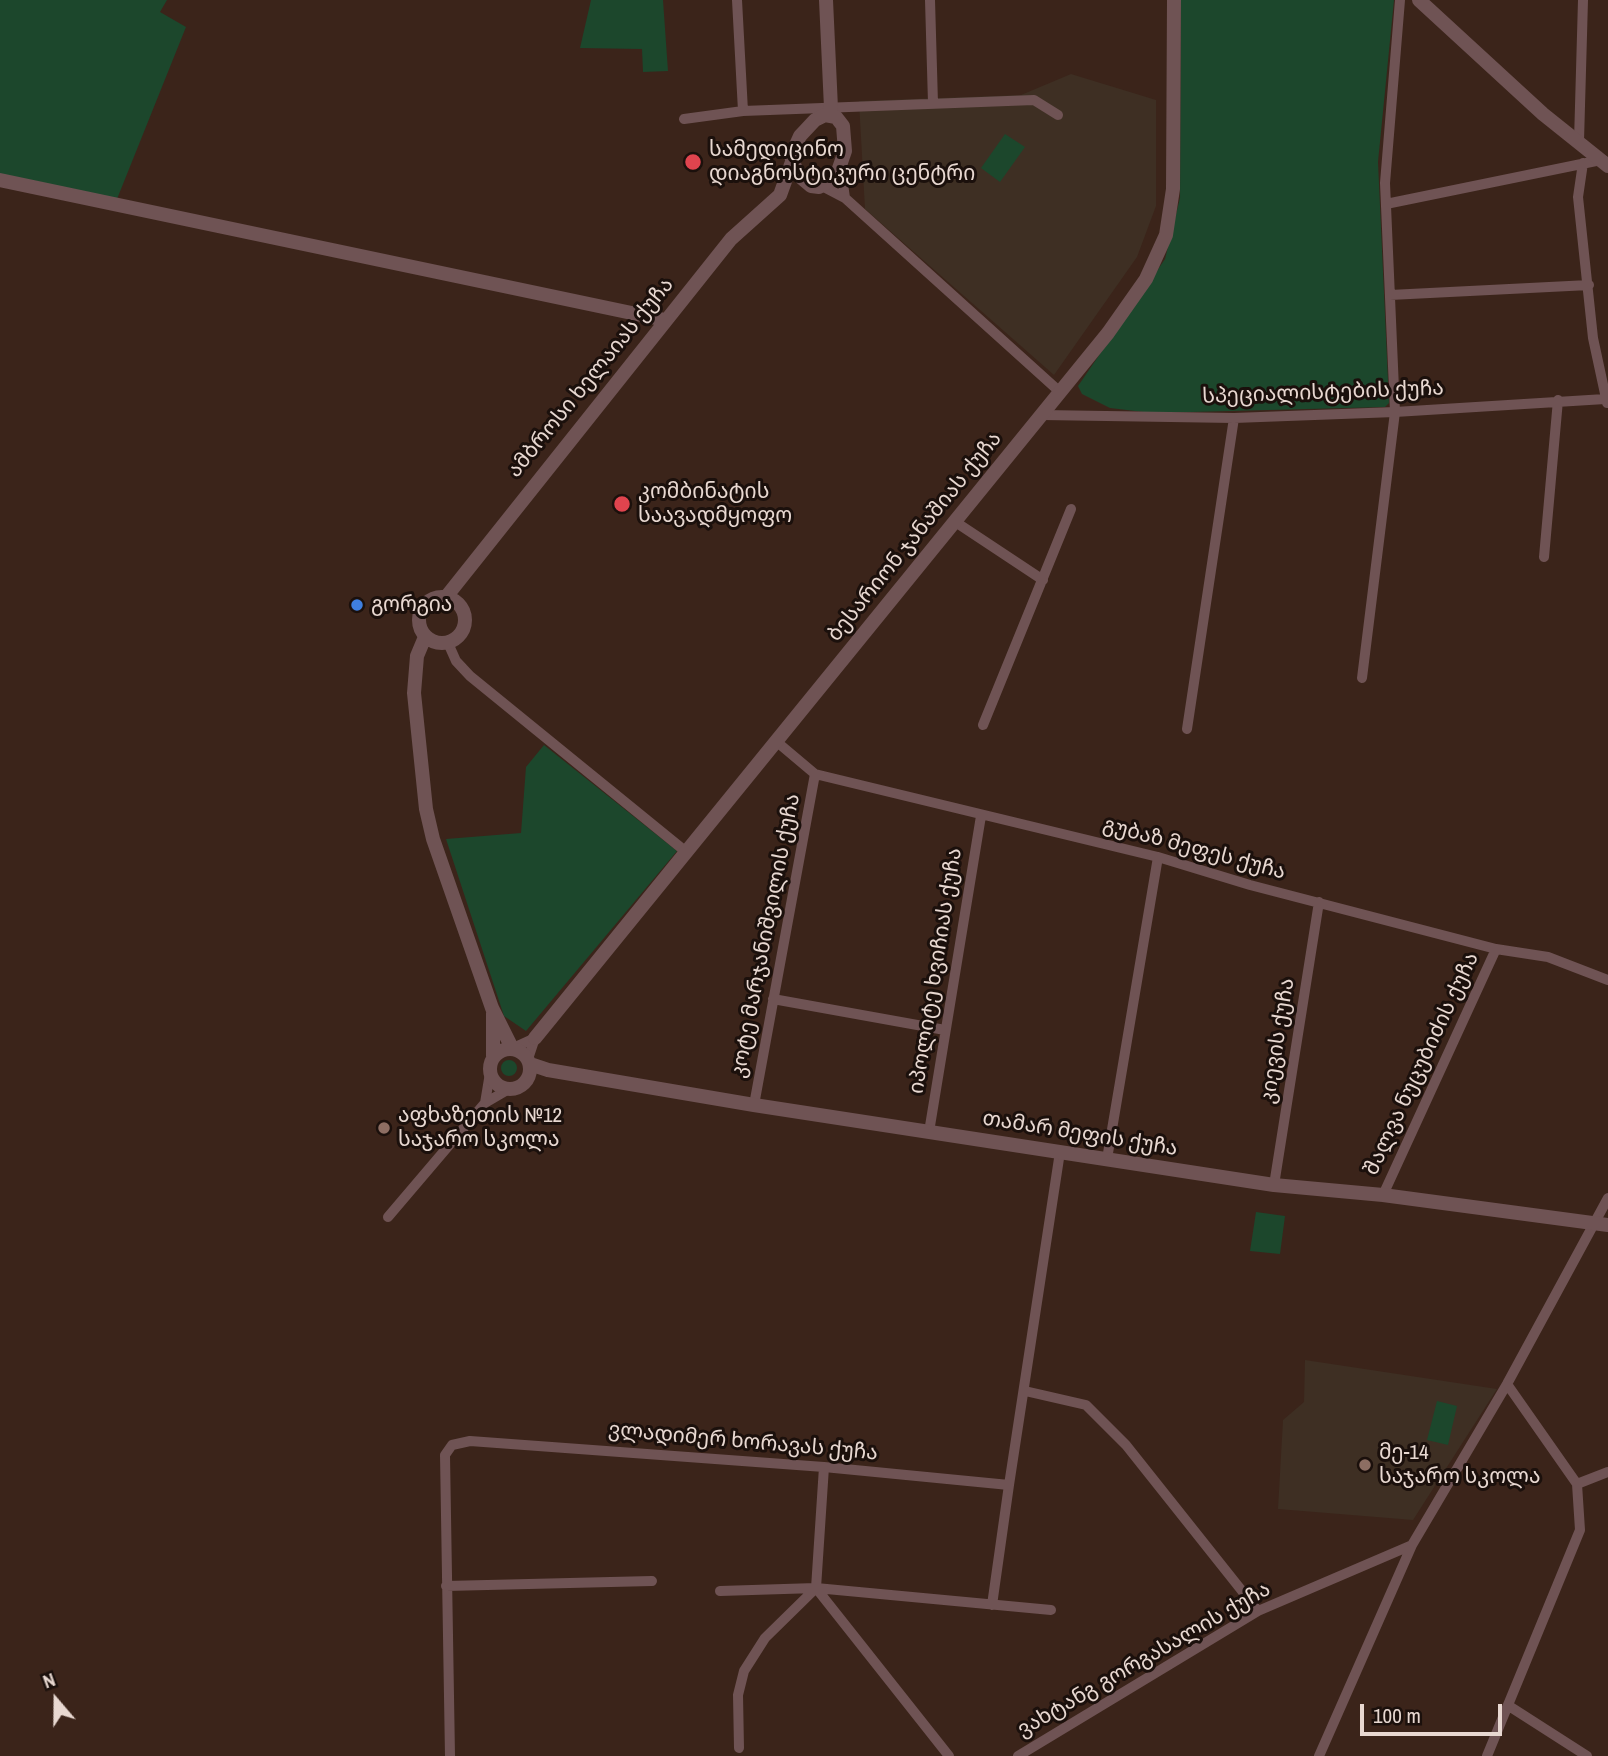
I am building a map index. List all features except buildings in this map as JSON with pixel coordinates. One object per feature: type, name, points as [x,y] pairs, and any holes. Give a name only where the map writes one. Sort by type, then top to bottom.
[{"type":"street","points":[[737,0],[743,111]]},
{"type":"street","points":[[826,0],[831,108],[843,126],[845,152],[841,170],[845,198]]},
{"type":"street","points":[[930,0],[933,103]]},
{"type":"street","name":"ბესარიონ ჯანაშიას ქუჩა","points":[[535,1038],[1042,415],[1108,333],[1146,279],[1166,235],[1173,190],[1174,0]]},
{"type":"street","points":[[1362,678],[1395,412],[1386,204],[1400,0]]},
{"type":"street","points":[[1419,0],[1543,114],[1605,163]]},
{"type":"street","points":[[1579,141],[1583,0]]},
{"type":"street","points":[[684,119],[743,111],[1034,100],[1058,115]]},
{"type":"street","points":[[780,195],[800,136],[831,108]]},
{"type":"street","points":[[815,120],[830,115],[843,126]]},
{"type":"street","points":[[792,162],[803,181],[845,198],[1060,392]]},
{"type":"street","points":[[1386,204],[1583,163],[1605,163]]},
{"type":"street","points":[[1583,163],[1578,197],[1593,338],[1607,402]]},
{"type":"street","points":[[780,195],[821,187],[841,170]]},
{"type":"street","points":[[0,180],[665,320]]},
{"type":"street","name":"ამბროსი ხელაიას ქუჩა","points":[[446,597],[731,239],[780,195]]},
{"type":"street","points":[[1390,295],[1589,285]]},
{"type":"street","points":[[1544,557],[1558,400]]},
{"type":"street","name":"სპეციალისტების ქუჩა","points":[[1042,415],[1234,418],[1395,412],[1558,400],[1607,402]]},
{"type":"street","points":[[1187,729],[1234,418]]},
{"type":"street","points":[[983,725],[1072,509]]},
{"type":"street","points":[[954,521],[1043,580]]},
{"type":"street","points":[[446,597],[459,605],[465,619],[461,634],[448,643],[440,644],[425,637],[419,628],[420,612],[430,600],[446,597]]},
{"type":"street","points":[[425,637],[418,656],[414,693],[426,809],[433,839],[492,1008],[512,1048],[529,1062]]},
{"type":"street","points":[[448,643],[456,661],[470,676],[685,851]]},
{"type":"street","name":"გუბაზ მეფეს ქუჩა","points":[[777,742],[816,774],[1158,857],[1496,948],[1548,957],[1608,980]]},
{"type":"street","name":"კოტე მარჯანიშვილის ქუჩა","points":[[754,1105],[816,774]]},
{"type":"street","name":"იპოლიტე ხვიჩიას ქუჩა","points":[[929,1132],[981,816]]},
{"type":"street","points":[[1107,1159],[1158,857]]},
{"type":"street","name":"კიევის ქუჩა","points":[[1274,1185],[1319,902]]},
{"type":"street","name":"შალვა ნუცუბიძის ქუჩა","points":[[1383,1195],[1496,948]]},
{"type":"street","points":[[773,999],[946,1030]]},
{"type":"street","points":[[485,1103],[493,1056],[492,1008]]},
{"type":"street","points":[[493,1056],[501,1050],[535,1038]]},
{"type":"street","points":[[524,1084],[530,1074],[529,1062],[535,1038]]},
{"type":"street","name":"თამარ მეფის ქუჩა","points":[[529,1062],[548,1070],[754,1105],[1274,1185],[1383,1195],[1602,1224]]},
{"type":"street","points":[[388,1217],[485,1103],[548,1070]]},
{"type":"street","points":[[490,1073],[497,1084],[509,1089]]},
{"type":"street","points":[[992,1605],[1060,1152]]},
{"type":"street","points":[[1318,1756],[1412,1545],[1602,1224],[1608,1198]]},
{"type":"street","points":[[1487,1756],[1580,1530],[1577,1484],[1507,1384]]},
{"type":"street","points":[[1025,1391],[1086,1405],[1132,1453],[1258,1611]]},
{"type":"street","name":"ვლადიმერ ხორავას ქუჩა","points":[[450,1756],[444,1455],[457,1443],[470,1440],[824,1467],[1009,1485]]},
{"type":"street","points":[[739,1748],[738,1695],[744,1671],[765,1638],[816,1587],[824,1467]]},
{"type":"street","points":[[1577,1484],[1608,1472]]},
{"type":"street","name":"ვახტანგ გორგასალის ქუჩა","points":[[1017,1756],[1258,1611],[1412,1545]]},
{"type":"street","points":[[446,1586],[652,1581]]},
{"type":"street","points":[[816,1587],[948,1756]]},
{"type":"street","points":[[720,1591],[816,1587],[1051,1610]]},
{"type":"street","points":[[1509,1706],[1587,1756]]},
{"type":"shaded area","points":[[1071,74],[1156,100],[1156,206],[1137,257],[1054,375],[865,209],[859,101],[1021,95]]},
{"type":"shaded area","name":"მე-14 საჯარო სკოლა","points":[[1305,1360],[1497,1389],[1413,1520],[1278,1509],[1283,1420],[1304,1402]]},
{"type":"green space","points":[[0,0],[167,0],[160,12],[186,27],[115,204],[0,180]]},
{"type":"green space","points":[[591,0],[663,0],[668,71],[643,72],[642,49],[580,48]]},
{"type":"green space","points":[[1181,0],[1394,0],[1378,162],[1389,403],[1385,407],[1152,413],[1110,408],[1082,394],[1078,386],[1165,259],[1180,198]]},
{"type":"green space","points":[[1005,134],[1025,147],[1000,182],[981,168]]},
{"type":"green space","points":[[544,745],[677,851],[526,1031],[504,1016],[446,839],[521,833],[526,767]]},
{"type":"green space","points":[[506,1060],[512,1060],[517,1068],[515,1074],[506,1076],[501,1071],[501,1065]]},
{"type":"green space","points":[[1256,1212],[1285,1216],[1280,1254],[1250,1251]]},
{"type":"green space","points":[[1437,1401],[1457,1406],[1448,1445],[1427,1440]]},
{"type":"place","name":"სამედიცინო დიაგნოსტიკური ცენტრი","points":[[693,162]]},
{"type":"place","name":"კომბინატის საავადმყოფო","points":[[622,504]]},
{"type":"place","name":"გორგია","points":[[357,605]]},
{"type":"place","name":"აფხაზეთის №12 საჯარო სკოლა","points":[[384,1128]]},
{"type":"place","name":"მე-14 საჯარო სკოლა","points":[[1365,1465]]}]
